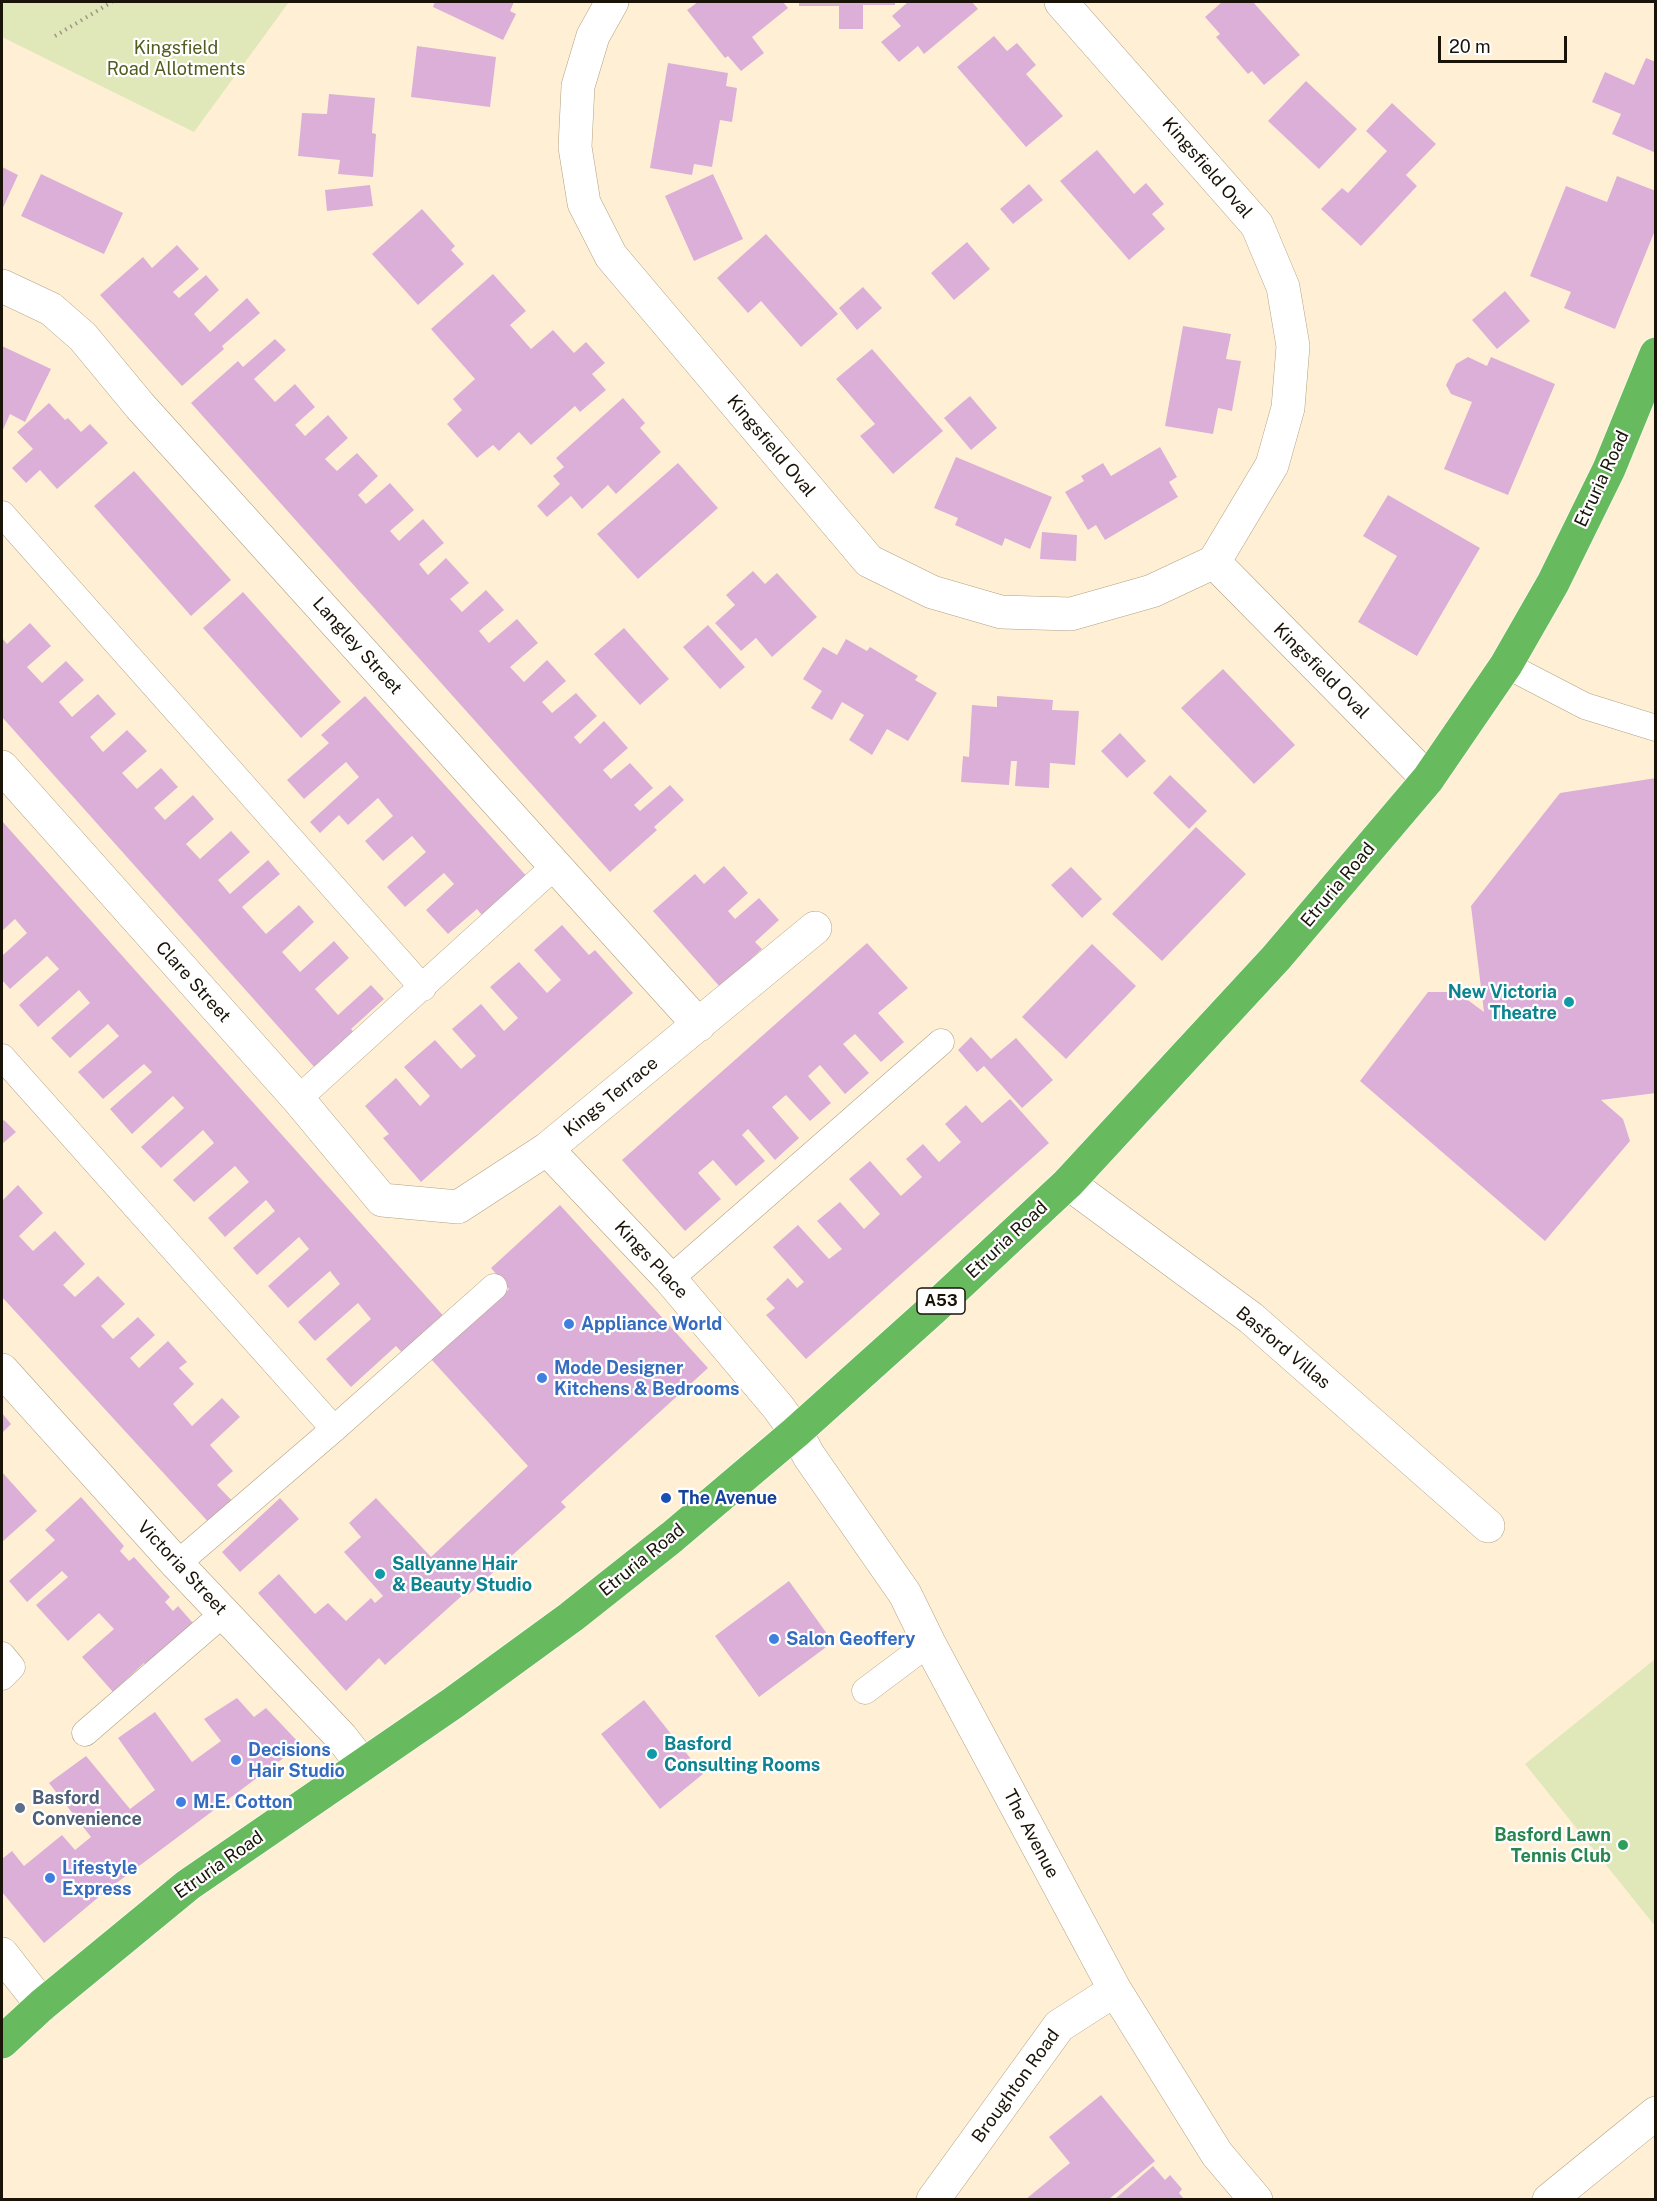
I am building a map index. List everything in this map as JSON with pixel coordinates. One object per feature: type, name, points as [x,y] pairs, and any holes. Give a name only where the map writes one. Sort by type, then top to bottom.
[{"type":"highway","name":"Etruria Road","points":[[2,2042],[42,2005],[188,1885],[453,1703],[571,1617],[672,1537],[796,1432],[1068,1183],[1276,958],[1428,779],[1506,665],[1553,583],[1609,470],[1653,368]]},
{"type":"street","name":"Kingsfield Oval","points":[[612,2],[593,36],[578,86],[575,147],[584,202],[611,256],[869,561],[932,592],[1001,612],[1071,614],[1152,591],[1214,562],[1272,465],[1288,408],[1293,346],[1283,287],[1257,225],[1061,2]]},
{"type":"street","name":"Langley Street","points":[[2,286],[51,309],[83,337],[140,406],[699,1025]]},
{"type":"street","name":"Kingsfield Oval","points":[[1214,562],[1428,779]]},
{"type":"street","name":"Clare Street","points":[[2,767],[298,1100],[382,1200]]},
{"type":"street","name":"Kings Terrace","points":[[382,1200],[458,1207],[547,1149],[815,928]]},
{"type":"street","name":"Kings Place","points":[[547,1149],[670,1279],[778,1407],[796,1432]]},
{"type":"street","name":"Basford Villas","points":[[1068,1183],[1251,1318],[1488,1526]]},
{"type":"street","name":"Victoria Street","points":[[2,1370],[177,1564],[341,1737],[363,1765]]},
{"type":"street","name":"The Avenue","points":[[796,1432],[809,1456],[905,1594],[928,1643],[1115,1990],[1217,2154],[1256,2199]]},
{"type":"street","points":[[2,1954],[42,2005]]},
{"type":"street","name":"Broughton Road","points":[[933,2199],[1059,2026],[1115,1990]]},
{"type":"street","points":[[1549,2199],[1656,2114]]},
{"type":"lane","points":[[2,514],[423,988]]},
{"type":"lane","points":[[1506,665],[1585,706],[1656,728]]},
{"type":"lane","points":[[298,1100],[555,866]]},
{"type":"lane","points":[[670,1279],[941,1042]]},
{"type":"lane","points":[[2,1057],[334,1429]]},
{"type":"lane","points":[[177,1564],[494,1287]]},
{"type":"lane","points":[[85,1733],[224,1613]]},
{"type":"lane","points":[[866,1691],[928,1643]]},
{"type":"lane","points":[[2,1655],[12,1667],[2,1677]]},
{"type":"path","points":[[55,36],[112,2]]},
{"type":"green space","name":"Kingsfield Road Allotments","points":[[2,2],[289,2],[194,132],[2,37]]},
{"type":"green space","name":"Basford Lawn Tennis Club","points":[[1655,1659],[1655,1926],[1525,1764]]},
{"type":"building","points":[[435,2],[514,2],[510,11],[516,14],[503,40],[433,7]]},
{"type":"building","points":[[698,2],[783,2],[788,8],[752,37],[764,53],[741,71],[728,56],[725,58],[687,10]]},
{"type":"building","points":[[799,2],[895,2],[895,5],[863,5],[863,29],[839,29],[839,6],[799,6]]},
{"type":"building","points":[[908,2],[972,2],[978,9],[924,54],[918,46],[899,62],[881,42],[901,26],[892,16]]},
{"type":"building","points":[[1222,2],[1253,2],[1300,55],[1264,85],[1252,71],[1248,74],[1216,37],[1220,34],[1205,17]]},
{"type":"building","points":[[994,36],[1007,51],[1017,43],[1036,65],[1026,74],[1063,116],[1026,147],[957,67]]},
{"type":"building","points":[[417,46],[496,57],[490,107],[411,97]]},
{"type":"building","points":[[1646,58],[1656,62],[1656,153],[1612,134],[1621,114],[1592,102],[1605,72],[1634,85]]},
{"type":"building","points":[[668,63],[728,73],[726,86],[737,88],[732,122],[720,120],[712,167],[694,164],[692,175],[650,168]]},
{"type":"building","points":[[1306,81],[1357,129],[1319,169],[1268,121]]},
{"type":"building","points":[[329,94],[375,98],[372,133],[376,134],[373,177],[338,174],[340,160],[298,156],[302,113],[327,114]]},
{"type":"building","points":[[1392,103],[1436,144],[1406,175],[1417,186],[1361,246],[1321,209],[1342,188],[1348,193],[1387,151],[1366,131]]},
{"type":"building","points":[[1097,150],[1134,194],[1146,183],[1164,204],[1152,214],[1165,229],[1129,260],[1060,181]]},
{"type":"building","points":[[2,167],[18,175],[2,210]]},
{"type":"building","points":[[41,174],[123,213],[104,254],[21,216]]},
{"type":"building","points":[[713,174],[743,239],[694,261],[665,196]]},
{"type":"building","points":[[1617,176],[1656,191],[1656,228],[1615,329],[1564,308],[1571,292],[1530,276],[1566,186],[1607,202]]},
{"type":"building","points":[[1029,184],[1043,200],[1013,224],[1000,209]]},
{"type":"building","points":[[370,185],[373,206],[327,211],[325,190]]},
{"type":"building","points":[[422,209],[455,246],[451,250],[464,264],[418,305],[372,254]]},
{"type":"building","points":[[766,234],[838,314],[801,347],[761,301],[748,313],[717,278]]},
{"type":"building","points":[[967,242],[990,269],[954,300],[931,273]]},
{"type":"building","points":[[177,245],[199,269],[173,292],[179,298],[206,275],[219,290],[194,314],[210,332],[247,298],[260,313],[222,346],[224,349],[182,386],[100,295],[143,257],[152,268]]},
{"type":"building","points":[[493,274],[526,311],[510,325],[531,349],[553,330],[574,353],[586,342],[605,363],[592,374],[606,390],[580,412],[575,406],[531,445],[519,432],[499,451],[493,445],[477,458],[447,424],[462,410],[453,399],[475,379],[431,329]]},
{"type":"building","points":[[863,287],[882,308],[857,330],[839,308]]},
{"type":"building","points":[[1505,291],[1530,321],[1497,349],[1472,320]]},
{"type":"building","points":[[1183,326],[1231,334],[1226,359],[1241,361],[1232,411],[1218,408],[1213,434],[1165,426]]},
{"type":"building","points":[[275,339],[286,350],[254,379],[275,402],[295,384],[315,407],[295,425],[305,436],[328,415],[348,438],[325,459],[337,471],[357,453],[378,476],[358,495],[366,504],[390,483],[414,510],[390,531],[399,541],[423,519],[444,543],[419,564],[428,575],[446,558],[469,583],[450,599],[462,612],[486,590],[504,610],[479,631],[489,643],[517,619],[538,643],[510,667],[524,682],[547,660],[566,681],[542,702],[552,713],[576,693],[597,716],[574,737],[580,744],[604,721],[628,748],[603,770],[611,779],[630,763],[653,788],[634,805],[640,811],[670,785],[684,800],[654,827],[657,830],[610,872],[191,403],[238,361],[243,367]]},
{"type":"building","points":[[2,346],[51,369],[25,422],[10,414],[2,432]]},
{"type":"building","points":[[872,349],[943,431],[893,474],[860,436],[875,424],[836,379]]},
{"type":"building","points":[[1468,357],[1487,366],[1491,357],[1555,384],[1508,495],[1444,469],[1472,402],[1451,394],[1446,385],[1456,364]]},
{"type":"building","points":[[970,396],[997,428],[971,450],[944,418]]},
{"type":"building","points":[[623,398],[645,423],[640,428],[661,452],[616,494],[608,485],[582,509],[571,496],[547,517],[537,506],[560,484],[553,476],[564,467],[556,458]]},
{"type":"building","points":[[49,403],[65,420],[68,418],[81,432],[90,424],[108,443],[57,489],[40,470],[26,483],[12,468],[33,449],[17,432]]},
{"type":"building","points":[[1160,447],[1177,477],[1169,482],[1178,497],[1105,540],[1096,525],[1088,530],[1065,492],[1084,481],[1081,476],[1103,463],[1111,476]]},
{"type":"building","points":[[956,457],[1052,497],[1030,549],[1005,538],[1002,546],[955,525],[958,518],[934,508]]},
{"type":"building","points":[[678,463],[718,508],[638,579],[597,534]]},
{"type":"building","points":[[134,471],[231,580],[191,616],[94,506]]},
{"type":"building","points":[[1388,495],[1480,548],[1417,656],[1358,622],[1397,556],[1363,536]]},
{"type":"building","points":[[1042,532],[1077,535],[1076,561],[1040,559]]},
{"type":"building","points":[[753,571],[765,584],[777,573],[817,617],[772,657],[756,638],[741,651],[715,623],[735,605],[726,595]]},
{"type":"building","points":[[243,592],[341,702],[301,738],[203,628]]},
{"type":"building","points":[[30,623],[51,646],[27,667],[42,683],[66,661],[84,680],[59,702],[72,717],[98,694],[116,714],[90,737],[103,752],[127,730],[147,751],[122,773],[137,789],[161,768],[178,787],[154,808],[165,820],[193,795],[214,819],[186,844],[200,859],[231,831],[250,852],[218,880],[230,894],[268,860],[280,874],[242,907],[266,934],[299,905],[314,922],[282,952],[300,972],[334,941],[349,958],[315,989],[338,1015],[371,985],[384,999],[351,1029],[355,1034],[316,1069],[2,717],[2,638],[7,644]]},
{"type":"building","points":[[708,625],[745,667],[720,689],[683,647]]},
{"type":"building","points":[[624,628],[669,679],[640,705],[594,654]]},
{"type":"building","points":[[846,639],[867,651],[870,647],[918,676],[915,680],[937,693],[908,741],[887,729],[872,755],[849,740],[864,715],[842,702],[832,720],[811,708],[822,691],[803,679],[823,647],[837,655]]},
{"type":"building","points":[[1223,669],[1295,745],[1254,784],[1181,708]]},
{"type":"building","points":[[365,696],[530,880],[485,919],[477,909],[448,934],[426,910],[454,884],[444,873],[405,907],[387,887],[426,852],[412,836],[383,861],[365,841],[393,816],[378,798],[348,825],[339,815],[320,833],[310,822],[359,777],[346,762],[304,799],[287,780],[329,743],[321,735]]},
{"type":"building","points":[[997,696],[1053,700],[1052,710],[1079,711],[1075,765],[1050,763],[1049,788],[1015,786],[1017,761],[1011,761],[1009,785],[961,782],[963,756],[969,757],[972,705],[997,707]]},
{"type":"building","points":[[1120,733],[1146,761],[1127,778],[1101,751]]},
{"type":"building","points":[[1170,775],[1207,811],[1189,829],[1153,793]]},
{"type":"building","name":"New Victoria Theatre","points":[[1656,778],[1656,1093],[1601,1100],[1623,1119],[1630,1141],[1545,1241],[1360,1081],[1428,992],[1457,992],[1484,1012],[1471,906],[1560,793]]},
{"type":"building","points":[[2,821],[448,1321],[406,1357],[396,1346],[351,1387],[326,1359],[371,1319],[358,1303],[315,1341],[298,1322],[340,1284],[330,1271],[288,1308],[268,1286],[309,1249],[299,1237],[257,1275],[233,1248],[275,1211],[266,1200],[225,1237],[208,1218],[249,1182],[235,1166],[194,1202],[173,1180],[214,1143],[203,1130],[161,1168],[141,1147],[184,1108],[173,1096],[132,1134],[110,1109],[152,1072],[144,1064],[103,1099],[78,1072],[119,1036],[108,1024],[70,1058],[51,1038],[90,1003],[79,990],[38,1027],[19,1005],[59,969],[47,956],[10,989],[2,980],[2,956],[27,933],[15,919],[2,931]]},
{"type":"building","points":[[1196,827],[1246,874],[1162,961],[1112,914]]},
{"type":"building","points":[[724,866],[748,893],[728,911],[735,919],[759,898],[779,920],[755,942],[762,949],[720,987],[653,911],[695,874],[704,884]]},
{"type":"building","points":[[1071,867],[1102,899],[1082,918],[1051,885]]},
{"type":"building","points":[[562,925],[589,955],[595,950],[633,993],[421,1182],[383,1138],[389,1134],[365,1106],[396,1078],[420,1106],[430,1096],[404,1067],[435,1040],[461,1069],[476,1056],[452,1029],[481,1004],[504,1031],[518,1018],[490,987],[519,962],[547,993],[561,980],[534,950]]},
{"type":"building","points":[[867,943],[908,988],[878,1013],[904,1042],[881,1062],[855,1034],[843,1044],[869,1073],[845,1094],[820,1065],[808,1076],[831,1103],[810,1121],[786,1095],[772,1107],[799,1138],[775,1160],[748,1129],[742,1135],[765,1161],[736,1186],[713,1160],[698,1173],[721,1199],[685,1231],[622,1160]]},
{"type":"building","points":[[1092,944],[1136,986],[1066,1059],[1022,1017]]},
{"type":"building","points":[[971,1037],[991,1059],[1016,1038],[1053,1080],[1022,1108],[984,1066],[977,1072],[958,1050]]},
{"type":"building","points":[[1010,1099],[1049,1143],[806,1359],[766,1315],[775,1308],[766,1299],[788,1278],[797,1288],[804,1282],[773,1247],[798,1225],[829,1259],[842,1249],[817,1221],[840,1202],[864,1229],[880,1214],[849,1179],[870,1161],[901,1196],[922,1177],[906,1159],[923,1144],[939,1162],[961,1142],[945,1124],[966,1105],[982,1123]]},
{"type":"building","points":[[4,1120],[16,1132],[2,1144],[2,1122]]},
{"type":"building","points":[[18,1185],[43,1213],[19,1236],[33,1251],[55,1231],[85,1264],[63,1285],[75,1297],[98,1276],[125,1304],[101,1326],[113,1339],[138,1317],[155,1335],[130,1358],[139,1368],[168,1341],[187,1362],[179,1368],[194,1384],[173,1404],[192,1426],[222,1398],[240,1417],[210,1445],[233,1471],[217,1485],[236,1505],[212,1526],[2,1297],[2,1201]]},
{"type":"building","name":"Appliance World","points":[[560,1205],[708,1368],[561,1502],[566,1507],[468,1595],[466,1592],[385,1665],[379,1658],[346,1691],[258,1593],[279,1574],[315,1614],[328,1603],[346,1621],[371,1598],[375,1603],[383,1596],[344,1552],[361,1537],[349,1523],[376,1498],[431,1557],[528,1466],[431,1359],[509,1289],[491,1268]]},
{"type":"building","points":[[2,1413],[11,1424],[2,1433]]},
{"type":"building","points":[[2,1472],[37,1511],[2,1542]]},
{"type":"building","points":[[81,1497],[124,1546],[120,1551],[129,1561],[134,1557],[170,1597],[165,1602],[173,1611],[178,1606],[199,1630],[152,1672],[144,1663],[113,1692],[82,1657],[114,1629],[99,1613],[68,1641],[36,1605],[68,1577],[62,1571],[27,1602],[9,1581],[55,1540],[45,1530]]},
{"type":"building","points":[[280,1498],[299,1519],[240,1572],[222,1552]]},
{"type":"building","name":"Salon Geoffery","points":[[789,1581],[833,1642],[759,1697],[715,1636]]},
{"type":"building","points":[[237,1698],[254,1717],[266,1708],[301,1745],[107,1890],[44,1943],[2,1892],[2,1859],[12,1851],[24,1866],[62,1835],[75,1850],[91,1837],[49,1783],[86,1756],[130,1809],[155,1790],[118,1738],[155,1712],[192,1762],[221,1741],[204,1719]]},
{"type":"building","name":"Basford Consulting Rooms","points":[[644,1700],[703,1774],[660,1809],[601,1734]]},
{"type":"building","points":[[1101,2095],[1155,2161],[1109,2199],[1026,2199],[1070,2163],[1049,2137]]},
{"type":"building","points":[[1153,2166],[1165,2180],[1170,2175],[1182,2189],[1179,2193],[1184,2199],[1115,2199]]},
{"type":"place","name":"New Victoria Theatre","points":[[1569,1002]]},
{"type":"place","name":"Appliance World","points":[[569,1324]]},
{"type":"place","name":"Mode Designer Kitchens & Bedrooms","points":[[542,1378]]},
{"type":"place","name":"The Avenue","points":[[666,1498]]},
{"type":"place","name":"Sallyanne Hair & Beauty Studio","points":[[380,1574]]},
{"type":"place","name":"Salon Geoffery","points":[[774,1639]]},
{"type":"place","name":"Basford Consulting Rooms","points":[[652,1754]]},
{"type":"place","name":"Decisions Hair Studio","points":[[236,1760]]},
{"type":"place","name":"M.E. Cotton","points":[[181,1802]]},
{"type":"place","name":"Basford Convenience","points":[[20,1808]]},
{"type":"place","name":"Basford Lawn Tennis Club","points":[[1623,1845]]},
{"type":"place","name":"Lifestyle Express","points":[[50,1878]]}]
